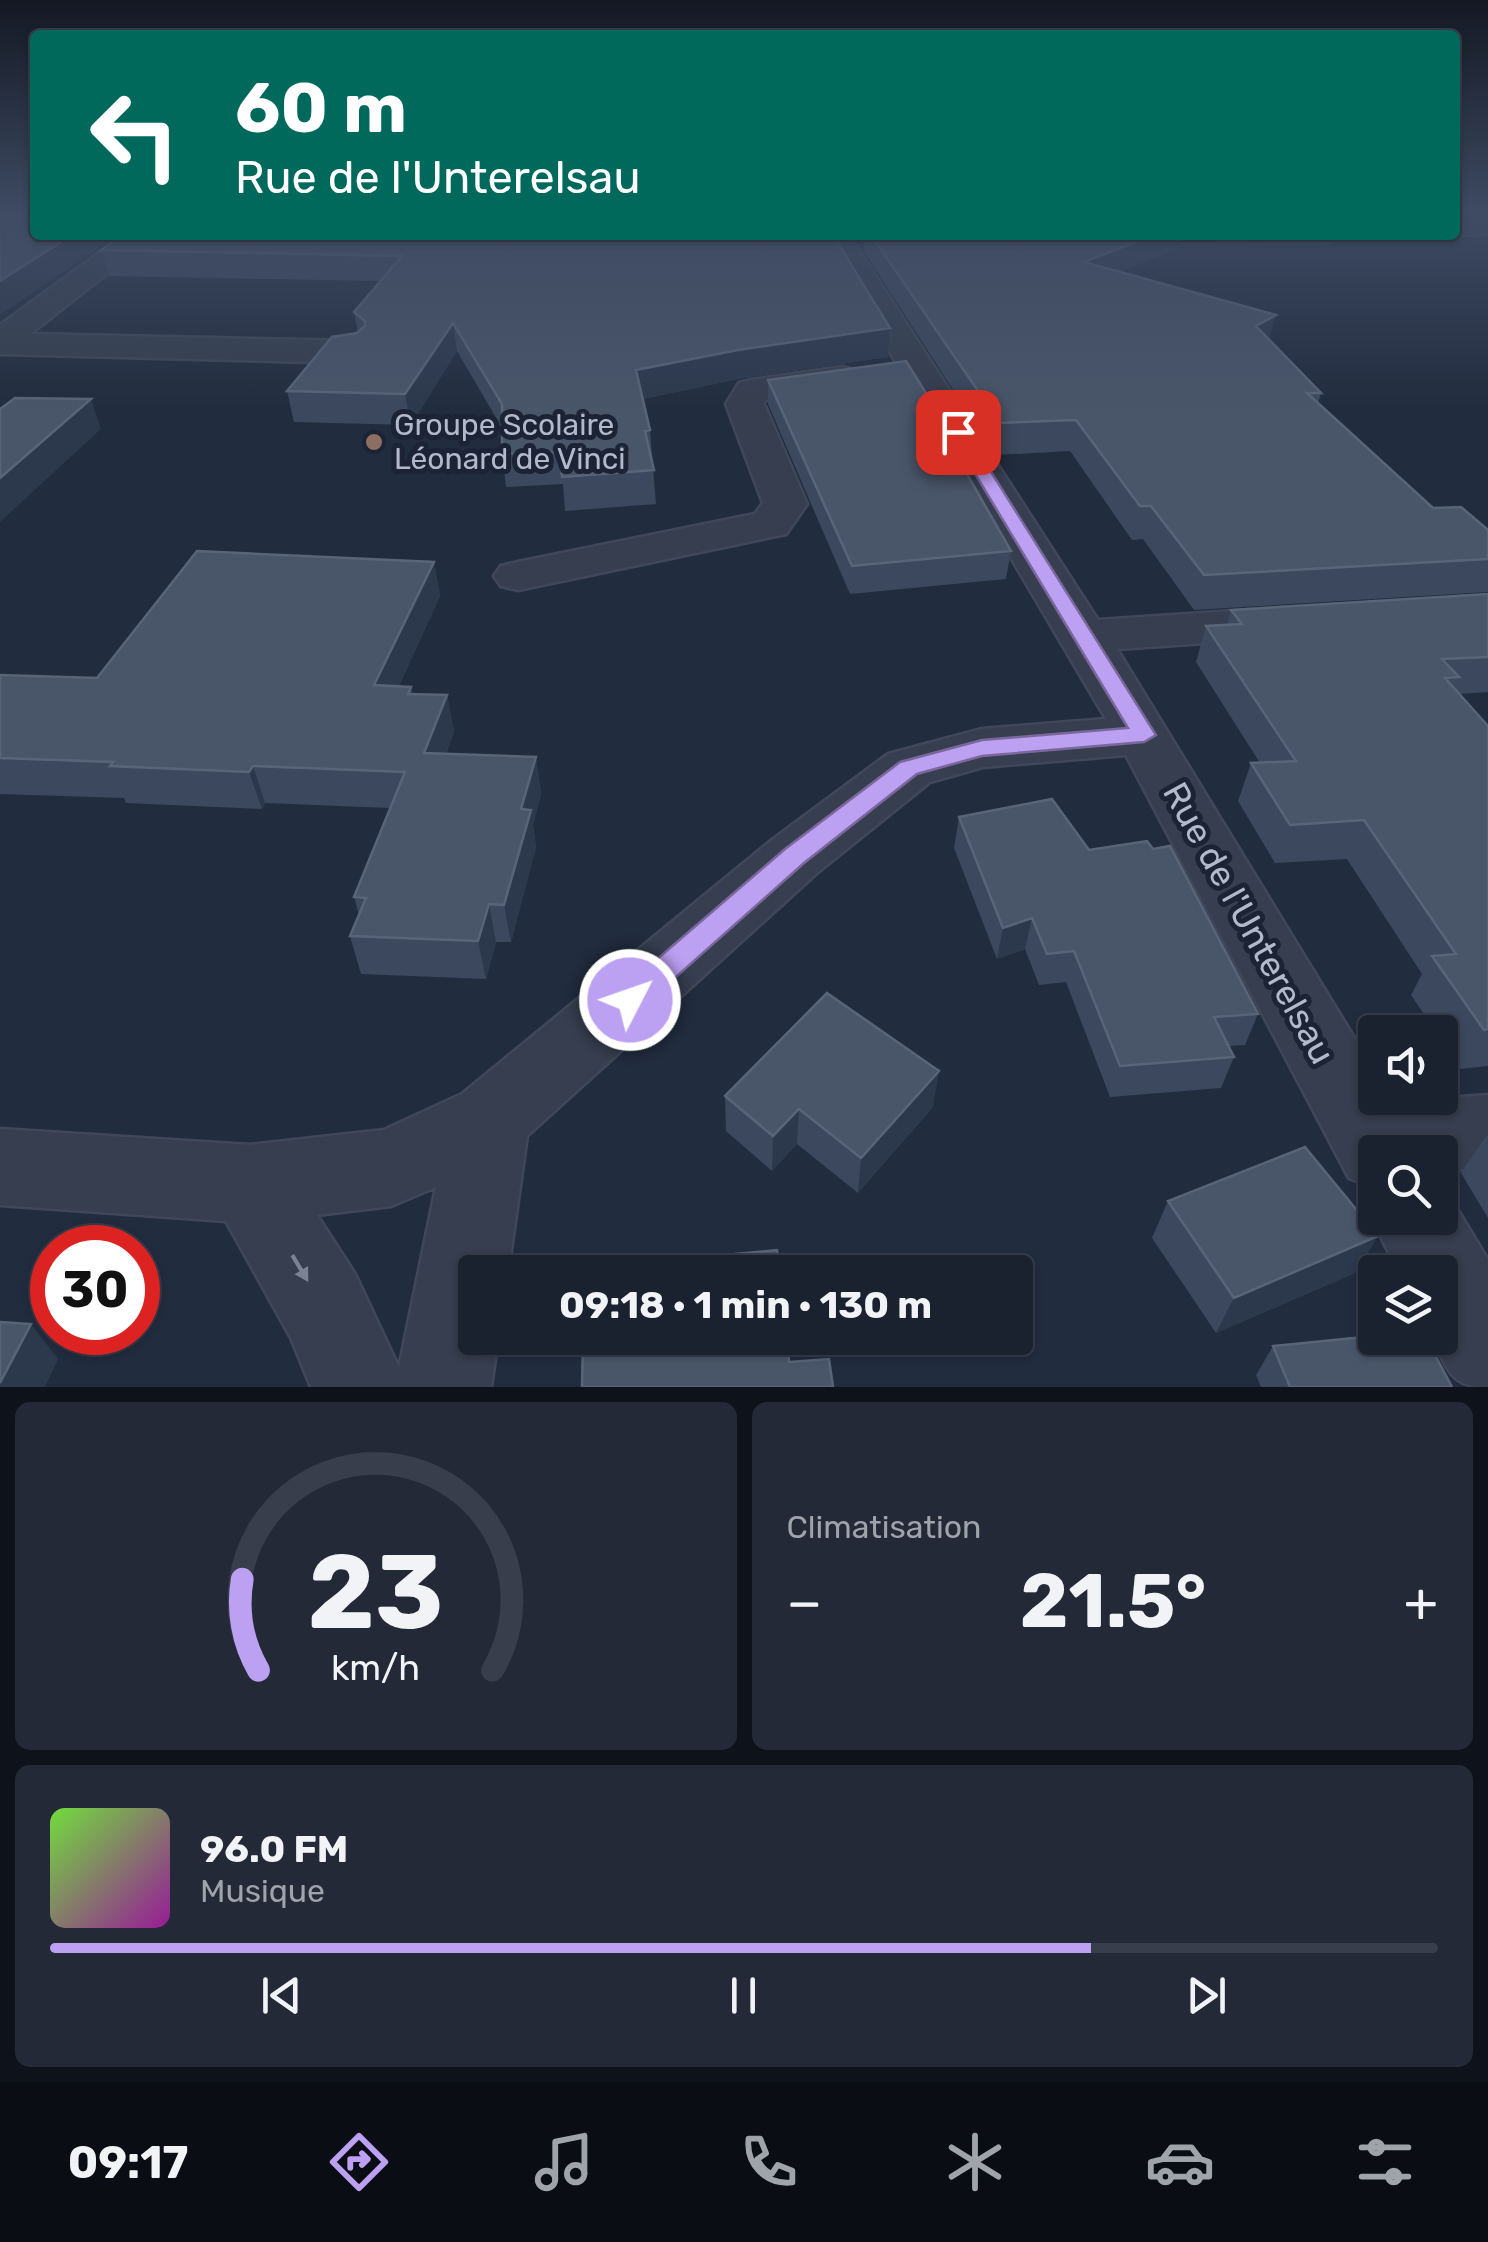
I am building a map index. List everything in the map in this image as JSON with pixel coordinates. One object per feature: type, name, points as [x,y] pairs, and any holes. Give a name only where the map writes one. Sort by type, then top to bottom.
[{"type":"street","points":[[0,342],[84,279]]},
{"type":"street","name":"Rue de l'Unterelsau","points":[[870,279],[919,367],[1144,735],[1369,1135]]},
{"type":"street","points":[[0,342],[350,352]]},
{"type":"street","points":[[518,576],[770,524],[786,504],[744,404],[752,392],[919,367]]},
{"type":"street","points":[[1084,636],[1333,620]]},
{"type":"street","points":[[0,1167],[250,1184],[391,1168],[490,1119],[794,856],[909,768],[982,748],[1144,735]]},
{"type":"street","points":[[443,1387],[490,1119]]},
{"type":"street","points":[[1458,1135],[1488,1131]]},
{"type":"street","points":[[250,1184],[323,1306],[358,1387]]},
{"type":"street","points":[[1424,1235],[1488,1348]]},
{"type":"building","points":[[383,279],[860,279],[890,328],[738,350],[636,370],[650,430],[645,431],[654,470],[562,477],[559,452],[502,454],[502,404],[453,323],[405,394],[287,391],[332,337],[357,333],[365,326],[365,321],[354,312]]},
{"type":"building","points":[[901,279],[1145,279],[1276,315],[1256,326],[1321,393],[1307,393],[1433,508],[1461,507],[1488,530],[1488,559],[1204,575],[1151,506],[1140,506],[1076,420],[1000,423]]},
{"type":"building","points":[[906,361],[950,432],[943,432],[1011,551],[852,566],[768,380]]},
{"type":"building","points":[[15,398],[91,399],[0,478],[0,409]]},
{"type":"building","points":[[197,551],[434,562],[374,685],[411,687],[408,694],[447,695],[424,753],[536,757],[521,809],[531,810],[504,905],[489,904],[478,941],[350,936],[366,898],[354,897],[405,772],[253,766],[249,772],[0,758],[0,675],[97,678]]},
{"type":"building","points":[[1488,594],[1488,657],[1442,659],[1459,677],[1445,678],[1488,726],[1488,1029],[1484,1030],[1432,956],[1456,954],[1364,820],[1290,825],[1251,763],[1296,761],[1206,626],[1242,624],[1231,610]]},
{"type":"building","points":[[1052,799],[1089,850],[1147,841],[1153,849],[1170,846],[1258,1014],[1214,1017],[1234,1057],[1120,1066],[1074,951],[1047,954],[1032,918],[1003,928],[959,817]]},
{"type":"building","points":[[827,993],[939,1071],[861,1158],[799,1109],[773,1136],[725,1096]]},
{"type":"building","points":[[1305,1147],[1358,1212],[1358,1235],[1378,1236],[1234,1298],[1168,1201]]},
{"type":"building","points":[[777,1250],[778,1255],[724,1255]]},
{"type":"building","points":[[0,1322],[30,1324],[30,1326],[0,1383]]},
{"type":"building","points":[[1358,1338],[1358,1355],[1435,1355],[1452,1387],[1290,1387],[1273,1346]]},
{"type":"building","points":[[583,1355],[788,1355],[789,1362],[829,1359],[833,1387],[582,1387]]},
{"type":"place","name":"Groupe Scolaire Léonard de Vinci","points":[[374,442]]},
{"type":"route","points":[[630,1000],[794,856],[909,768],[982,748],[1144,735],[958,432]]}]
